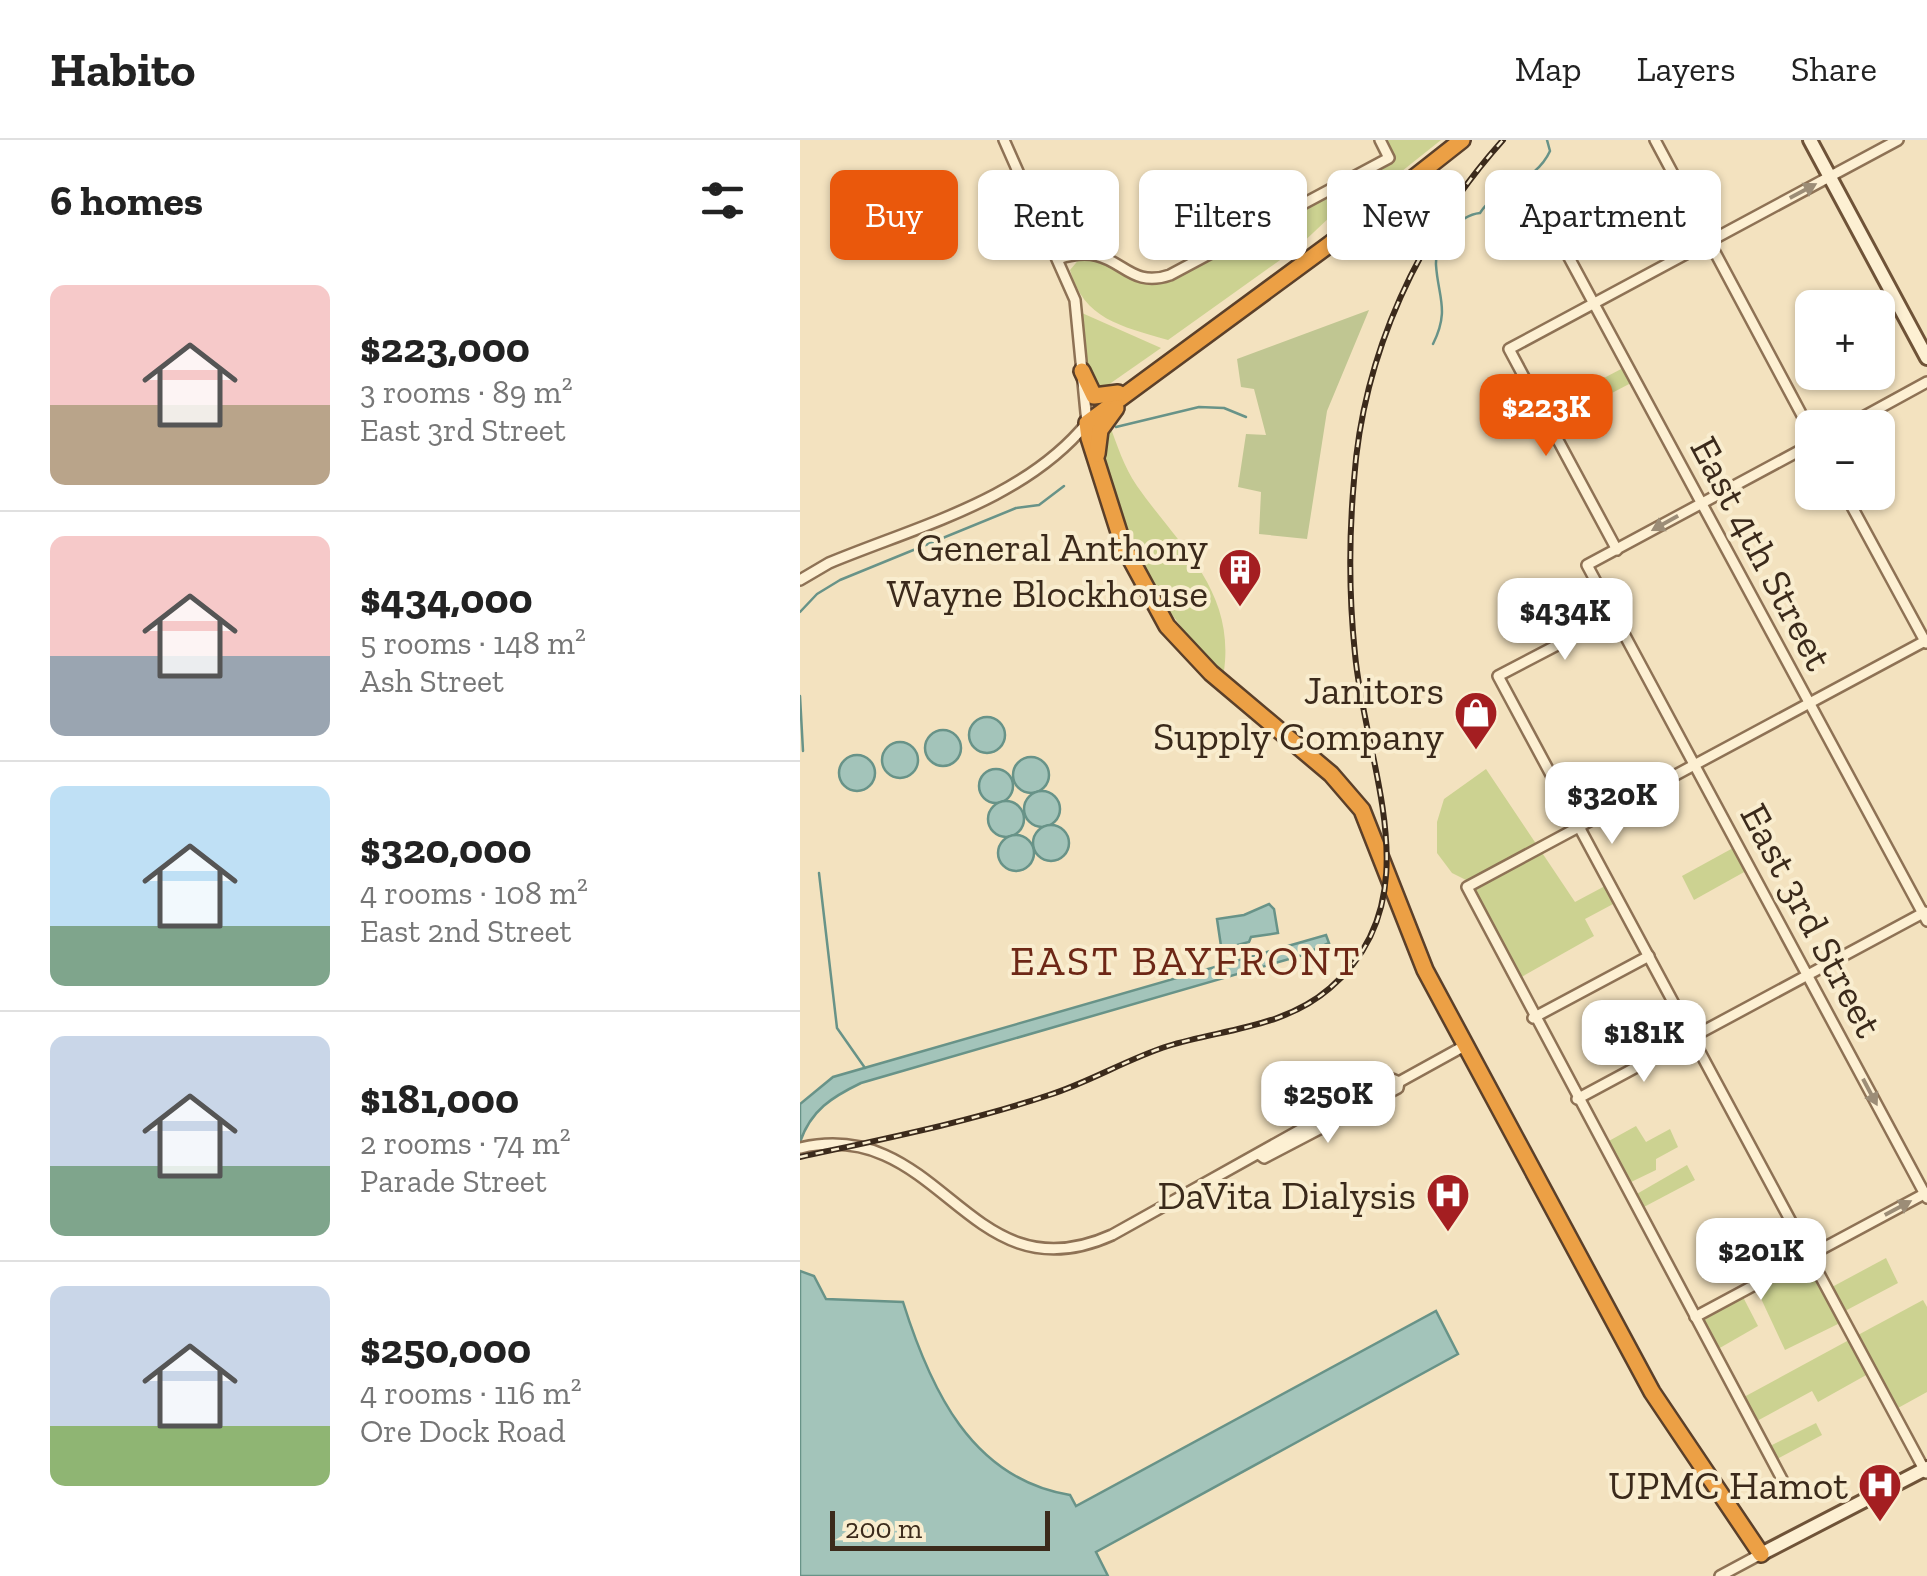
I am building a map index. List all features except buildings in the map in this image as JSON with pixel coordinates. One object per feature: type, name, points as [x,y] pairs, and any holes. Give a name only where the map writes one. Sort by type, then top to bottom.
[{"type":"highway","points":[[1462,140],[1330,244],[1087,423],[1097,468],[1131,564],[1166,626],[1211,673],[1336,778],[1362,810],[1381,851],[1412,943],[1652,1392],[1761,1554]]},
{"type":"highway","points":[[1082,371],[1088,391],[1101,398],[1139,382]]},
{"type":"highway","points":[[1097,468],[1100,430],[1139,382]]},
{"type":"main road","points":[[1810,140],[1927,358]]},
{"type":"main road","points":[[1761,1554],[1926,1471]]},
{"type":"street","points":[[1004,140],[1018,170]]},
{"type":"street","points":[[1108,260],[1141,278],[1166,277],[1390,158],[1380,140]]},
{"type":"street","points":[[1655,140],[1671,170]]},
{"type":"street","points":[[1721,235],[1898,140]]},
{"type":"street","points":[[800,580],[828,563],[1024,481],[1059,454],[1087,423],[1075,300],[1058,260]]},
{"type":"street","name":"East 4th Street","points":[[1570,260],[1926,915]]},
{"type":"street","points":[[1675,260],[1509,349],[1617,550],[1795,453]]},
{"type":"street","points":[[1720,260],[1799,410]]},
{"type":"street","points":[[1876,410],[1927,382]]},
{"type":"street","points":[[1784,1483],[1466,888],[1926,642],[1854,510]]},
{"type":"street","name":"East 3rd Street","points":[[1617,550],[1587,565],[1926,1195]]},
{"type":"street","points":[[1613,616],[1498,676],[1926,1471]]},
{"type":"street","points":[[1578,1099],[1926,915]]},
{"type":"street","points":[[1534,1018],[1648,956]]},
{"type":"street","points":[[800,1148],[844,1141],[876,1148],[1007,1240],[1058,1250],[1112,1235],[1260,1155],[1264,1158],[1398,1088],[1399,1082],[1466,1045]]},
{"type":"street","points":[[1695,1317],[1926,1195]]},
{"type":"street","points":[[1720,1576],[1761,1554]]},
{"type":"green space","points":[[1384,140],[1441,140],[1403,170],[1374,170],[1395,159]]},
{"type":"green space","points":[[1327,195],[1327,220],[1307,239],[1307,206]]},
{"type":"green space","points":[[1078,260],[1090,260],[1142,280],[1164,282],[1205,260],[1280,260],[1168,340],[1106,318],[1084,300],[1070,270]]},
{"type":"green space","points":[[1369,310],[1327,411],[1307,539],[1259,534],[1261,492],[1238,487],[1246,434],[1266,435],[1254,389],[1241,387],[1237,359]]},
{"type":"green space","points":[[1082,313],[1161,348],[1098,392],[1087,373]]},
{"type":"green space","points":[[1623,368],[1631,383],[1591,404],[1583,389]]},
{"type":"green space","points":[[1109,423],[1132,479],[1186,550],[1212,593],[1225,642],[1224,671],[1182,628],[1145,572],[1130,541],[1117,511],[1102,452]]},
{"type":"green space","points":[[1486,769],[1575,902],[1605,886],[1615,903],[1585,919],[1594,936],[1518,979],[1468,881],[1452,873],[1437,853],[1437,822],[1444,799]]},
{"type":"green space","points":[[1733,848],[1746,871],[1694,900],[1682,876]]},
{"type":"green space","points":[[1636,1126],[1646,1142],[1670,1129],[1678,1147],[1656,1159],[1656,1170],[1629,1183],[1607,1142]]},
{"type":"green space","points":[[1687,1165],[1695,1180],[1642,1208],[1635,1195]]},
{"type":"green space","points":[[1886,1258],[1898,1283],[1845,1311],[1832,1287]]},
{"type":"green space","points":[[1803,1264],[1810,1265],[1840,1323],[1785,1350],[1757,1290]]},
{"type":"green space","points":[[1743,1297],[1758,1326],[1718,1349],[1704,1320]]},
{"type":"green space","points":[[1923,1300],[1927,1307],[1927,1392],[1898,1408],[1858,1335]]},
{"type":"green space","points":[[1849,1340],[1868,1374],[1818,1402],[1812,1391],[1757,1421],[1744,1397]]},
{"type":"green space","points":[[1816,1423],[1822,1435],[1777,1459],[1770,1446]]},
{"type":"water","points":[[987,717],[1000,722],[1005,735],[1000,748],[987,753],[974,748],[969,735],[974,722]]},
{"type":"water","points":[[943,730],[956,735],[961,748],[956,761],[943,766],[930,761],[925,748],[930,735]]},
{"type":"water","points":[[900,742],[913,747],[918,760],[913,773],[900,778],[887,773],[882,760],[887,747]]},
{"type":"water","points":[[857,755],[870,760],[875,773],[870,786],[857,791],[844,786],[839,773],[844,760]]},
{"type":"water","points":[[1031,757],[1043,763],[1049,775],[1043,787],[1031,793],[1019,787],[1013,775],[1019,763]]},
{"type":"water","points":[[996,769],[1008,774],[1013,786],[1008,798],[996,803],[984,798],[979,786],[984,774]]},
{"type":"water","points":[[1042,791],[1055,796],[1060,809],[1055,822],[1042,827],[1029,822],[1024,809],[1029,796]]},
{"type":"water","points":[[1006,801],[1018,807],[1024,819],[1018,831],[1006,837],[994,831],[988,819],[994,807]]},
{"type":"water","points":[[1051,825],[1063,831],[1069,843],[1063,855],[1051,861],[1039,855],[1033,843],[1039,831]]},
{"type":"water","points":[[1016,835],[1029,840],[1034,853],[1029,866],[1016,871],[1003,866],[998,853],[1003,840]]},
{"type":"water","points":[[1269,904],[1274,909],[1278,933],[1251,937],[1249,942],[1226,948],[1221,946],[1217,919],[1244,915]]},
{"type":"water","points":[[1326,935],[1329,943],[1303,955],[861,1083],[824,1106],[810,1121],[800,1142],[800,1104],[833,1077]]},
{"type":"water","points":[[800,1271],[814,1276],[826,1299],[903,1302],[942,1397],[981,1450],[1006,1470],[1036,1486],[1070,1495],[1076,1506],[1436,1311],[1458,1354],[1096,1552],[1108,1576],[800,1576]]},
{"type":"waterway","points":[[1433,344],[1441,322],[1436,265],[1444,239],[1464,219],[1480,213],[1496,196],[1535,171],[1550,151],[1547,140]]},
{"type":"waterway","points":[[1116,427],[1199,407],[1224,408],[1246,417]]},
{"type":"waterway","points":[[800,612],[817,594],[840,580],[1016,508],[1039,505],[1064,486]]},
{"type":"waterway","points":[[800,696],[803,751]]},
{"type":"waterway","points":[[819,873],[837,1028],[865,1068]]},
{"type":"railway","points":[[800,1157],[1019,1105],[1168,1046],[1293,1012],[1330,988],[1361,953],[1379,914],[1386,873],[1385,830],[1361,697],[1352,611],[1351,523],[1360,433],[1369,387],[1400,298],[1446,215],[1503,140]]},
{"type":"place","name":"General Anthony Wayne Blockhouse","points":[[1240,608]]},
{"type":"place","name":"Janitors Supply Company","points":[[1476,751]]},
{"type":"place","name":"DaVita Dialysis","points":[[1448,1233]]},
{"type":"place","name":"UPMC Hamot","points":[[1880,1523]]},
{"type":"district","name":"EAST BAYFRONT","points":[[1186,960]]}]
